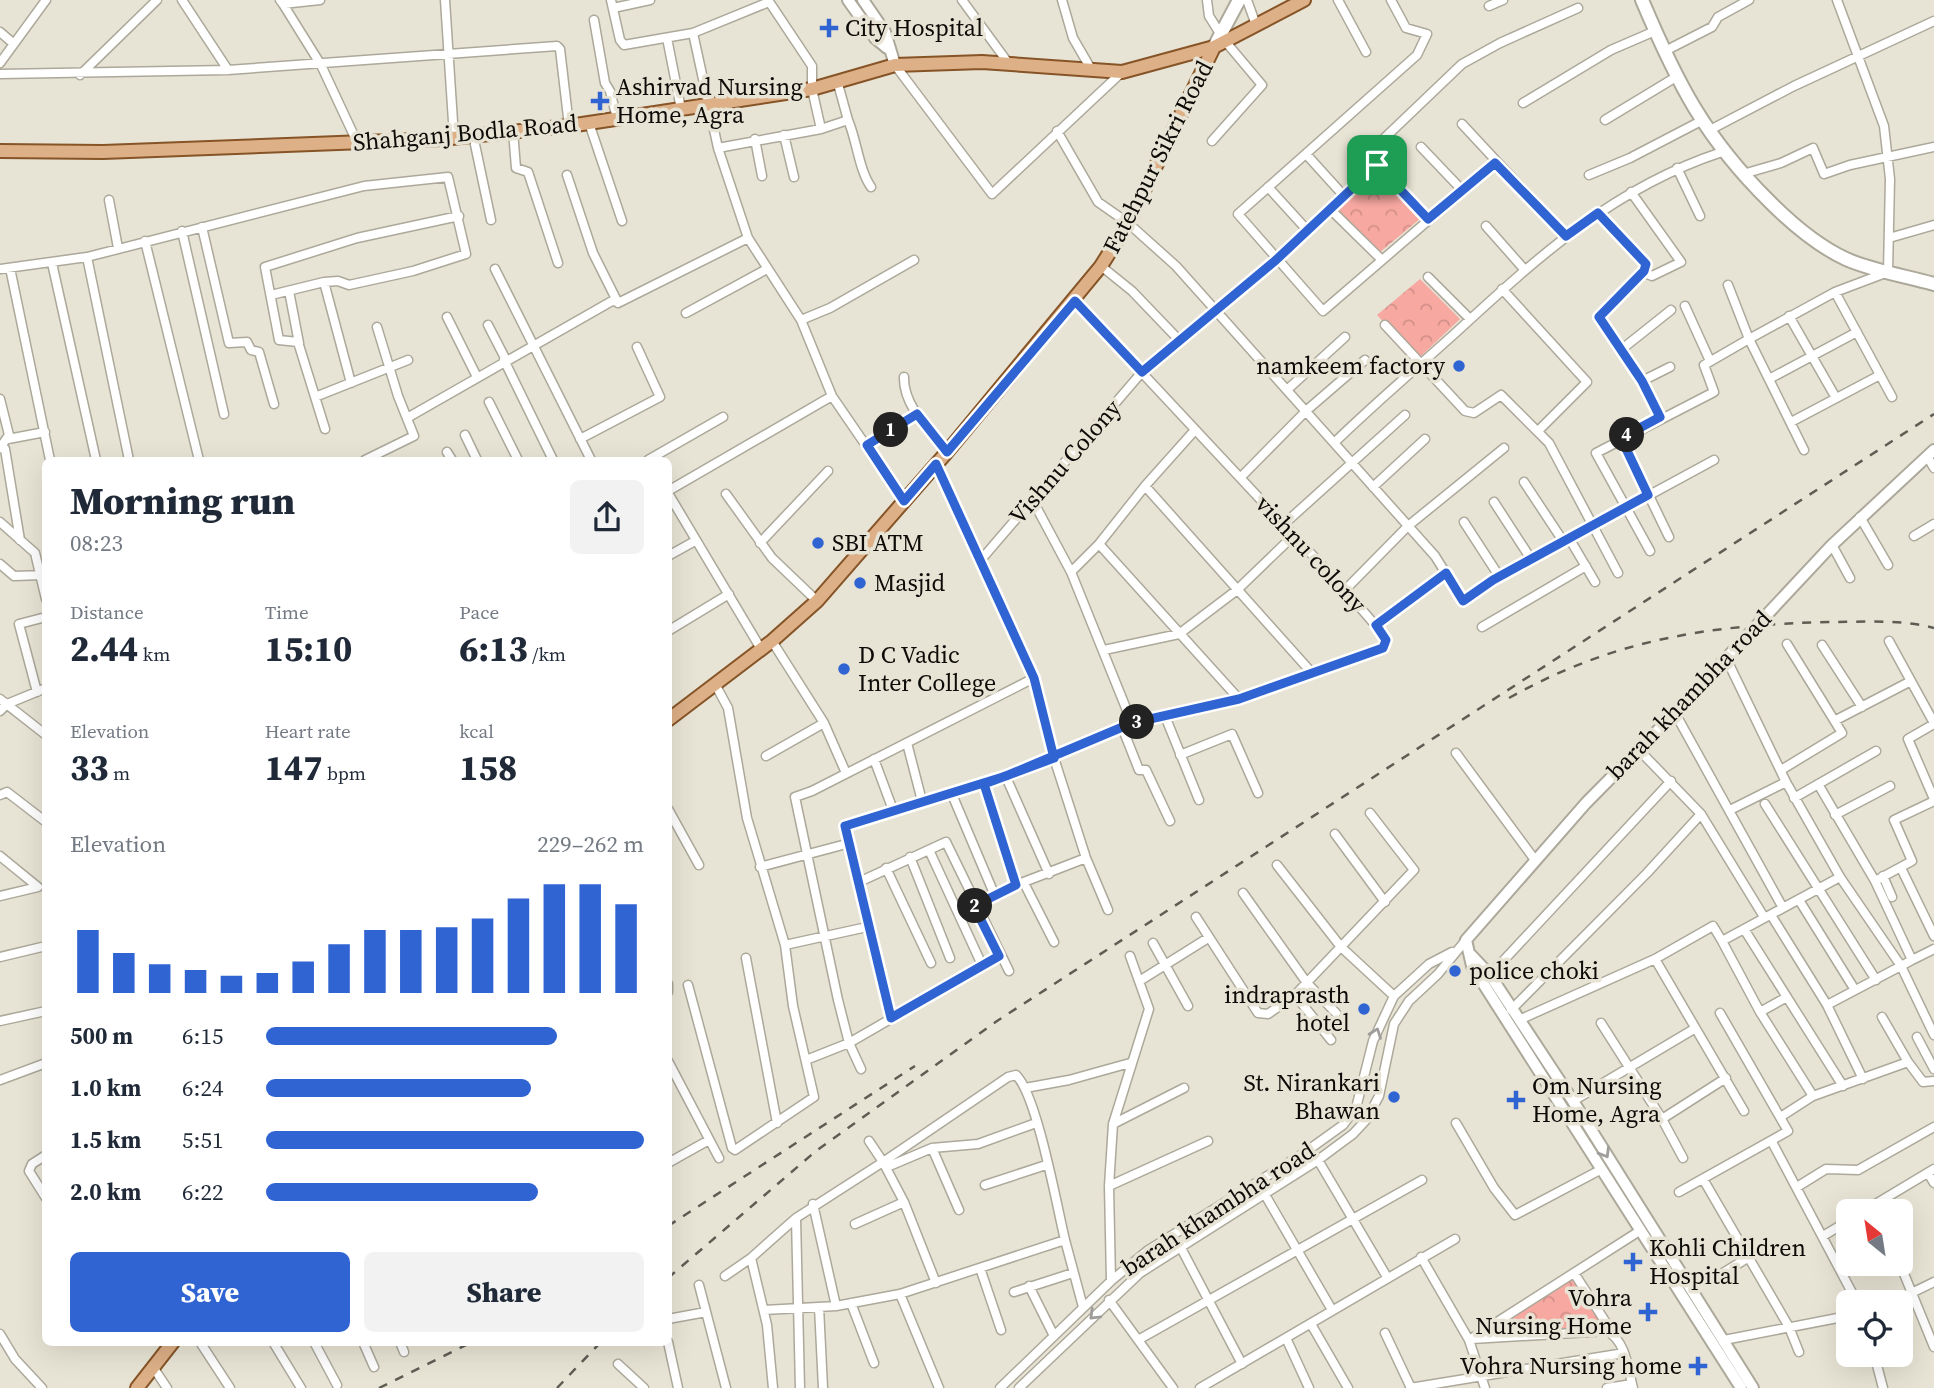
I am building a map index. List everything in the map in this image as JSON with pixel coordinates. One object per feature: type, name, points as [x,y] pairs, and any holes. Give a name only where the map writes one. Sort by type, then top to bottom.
[{"type":"main road","points":[[1220,41],[1239,0]]},
{"type":"main road","name":"Shahganj Bodla Road","points":[[0,151],[103,152],[358,142],[454,137],[569,126],[812,89],[838,84],[895,65],[1009,64],[1122,72],[1220,41],[1304,0]]},
{"type":"main road","points":[[1642,0],[1676,77],[1722,152],[1784,216],[1827,250],[1849,261],[1934,284]]},
{"type":"main road","name":"Fatehpur Sikri Road","points":[[672,717],[767,645],[817,601],[1075,301],[1128,223],[1220,41]]},
{"type":"main road","points":[[137,1388],[169,1346]]},
{"type":"street","points":[[0,64],[46,0]]},
{"type":"street","points":[[80,75],[157,0]]},
{"type":"street","points":[[182,0],[228,70]]},
{"type":"street","points":[[320,0],[281,2],[321,65],[358,142]]},
{"type":"street","points":[[445,0],[454,137]]},
{"type":"street","points":[[650,0],[612,4],[620,40],[624,45],[693,33],[769,1],[813,66],[812,89],[821,129]]},
{"type":"street","points":[[848,0],[875,38],[887,48]]},
{"type":"street","points":[[863,0],[885,32],[887,48],[895,65],[989,194],[995,192],[1122,72]]},
{"type":"street","points":[[962,0],[1009,64]]},
{"type":"street","points":[[1062,0],[1073,38],[1091,69]]},
{"type":"street","points":[[1207,0],[1209,16],[1220,41],[1262,85],[1212,141]]},
{"type":"street","points":[[1247,0],[1256,25]]},
{"type":"street","points":[[1338,0],[1366,51]]},
{"type":"street","points":[[1391,0],[1406,28],[1427,34],[1422,45],[1394,76],[1238,213],[1323,311],[1495,163]]},
{"type":"street","points":[[1489,6],[1503,0]]},
{"type":"street","points":[[1665,51],[1712,27],[1718,17],[1749,0]]},
{"type":"street","points":[[1650,551],[1597,453],[1660,417],[1714,392],[1704,367],[1710,361],[1835,292],[1888,271],[1890,157],[1881,113],[1837,0]]},
{"type":"street","points":[[1428,219],[1377,165],[1381,161],[1373,149],[1457,68],[1500,43],[1578,8]]},
{"type":"street","points":[[594,20],[604,83],[610,91],[617,118]]},
{"type":"street","points":[[1589,175],[1705,126],[1934,21]]},
{"type":"street","points":[[1524,103],[1611,50],[1655,31]]},
{"type":"street","points":[[0,32],[14,44]]},
{"type":"street","points":[[693,33],[718,148],[748,238],[801,320],[832,396],[904,501]]},
{"type":"street","points":[[667,38],[681,109]]},
{"type":"street","points":[[0,74],[80,75],[228,70],[447,57],[558,46],[569,126]]},
{"type":"street","points":[[1605,121],[1676,77]]},
{"type":"street","points":[[838,84],[862,158],[863,175],[871,187]]},
{"type":"street","points":[[718,148],[755,139],[821,129],[848,120]]},
{"type":"street","points":[[589,123],[622,221]]},
{"type":"street","points":[[1462,124],[1495,163],[1566,236]]},
{"type":"street","points":[[513,131],[516,168],[528,172],[558,263]]},
{"type":"street","points":[[1057,131],[1098,202],[1128,223],[1176,266],[1215,308],[1408,526],[1446,573],[1463,601],[1499,576],[1714,460]]},
{"type":"street","points":[[473,135],[491,220]]},
{"type":"street","points":[[784,135],[794,177]]},
{"type":"street","points":[[755,139],[762,176]]},
{"type":"street","points":[[1421,147],[1462,190]]},
{"type":"street","points":[[1743,174],[1781,163],[1813,148],[1824,174],[1934,147]]},
{"type":"street","points":[[1334,443],[1524,269],[1566,236],[1631,192],[1677,168],[1722,152]]},
{"type":"street","points":[[1306,155],[1344,196]]},
{"type":"street","name":"Vishnu Colony","points":[[979,561],[1142,372],[1215,308],[1276,260],[1377,165]]},
{"type":"street","points":[[1677,168],[1700,216]]},
{"type":"street","points":[[567,175],[593,253],[618,303]]},
{"type":"street","points":[[50,457],[46,432],[3,268],[87,257],[364,186],[449,177],[466,254],[413,271],[349,285],[338,281],[324,282],[271,295]]},
{"type":"street","points":[[1268,187],[1308,231]]},
{"type":"street","points":[[1631,192],[1681,262],[1652,276],[1642,272]]},
{"type":"street","points":[[110,200],[118,248]]},
{"type":"street","points":[[1330,209],[1382,260]]},
{"type":"street","points":[[1598,213],[1646,264],[1642,272],[1599,317],[1642,381],[1660,417]]},
{"type":"street","points":[[299,344],[295,340],[279,340],[265,269],[268,264],[357,238],[459,216]]},
{"type":"street","points":[[1889,238],[1934,225]]},
{"type":"street","points":[[1486,226],[1524,269]]},
{"type":"street","points":[[202,227],[229,343],[245,342],[251,350],[259,352],[274,404]]},
{"type":"street","points":[[182,231],[223,414]]},
{"type":"street","points":[[407,418],[611,301],[618,303],[748,238]]},
{"type":"street","points":[[145,241],[198,457]]},
{"type":"street","points":[[87,257],[128,457]]},
{"type":"street","points":[[801,320],[830,308],[914,260]]},
{"type":"street","points":[[52,263],[95,457]]},
{"type":"street","points":[[1101,266],[1132,291],[1179,340]]},
{"type":"street","points":[[495,269],[589,457]]},
{"type":"street","points":[[685,313],[767,269]]},
{"type":"street","points":[[1428,277],[1470,319]]},
{"type":"street","points":[[324,282],[351,383]]},
{"type":"street","points":[[1728,285],[1749,339],[1804,450]]},
{"type":"street","points":[[1502,289],[1587,382],[1539,430]]},
{"type":"street","points":[[289,291],[299,344],[325,429]]},
{"type":"street","points":[[1835,292],[1892,397]]},
{"type":"street","name":"vishnu colony","points":[[849,843],[845,826],[984,784],[1054,758],[1132,723],[1239,699],[1383,648],[1386,640],[1345,590],[1075,301]]},
{"type":"street","points":[[1685,306],[1710,361]]},
{"type":"street","points":[[1622,349],[1671,310]]},
{"type":"street","points":[[1790,316],[1836,398]]},
{"type":"street","points":[[447,317],[477,377]]},
{"type":"street","points":[[488,325],[552,457]]},
{"type":"street","points":[[1385,325],[1465,411],[1474,413],[1501,395],[1539,430],[1594,524],[1618,573]]},
{"type":"street","points":[[371,457],[413,437],[377,327]]},
{"type":"street","points":[[1769,379],[1857,332]]},
{"type":"street","points":[[1288,389],[1345,337]]},
{"type":"street","points":[[580,439],[660,397],[637,346]]},
{"type":"street","points":[[315,397],[408,360]]},
{"type":"street","points":[[1241,477],[1307,410],[1365,360]]},
{"type":"street","points":[[1642,381],[1670,367]]},
{"type":"street","points":[[1791,422],[1880,375]]},
{"type":"street","points":[[904,377],[905,391],[917,414],[947,452]]},
{"type":"street","points":[[672,490],[832,396]]},
{"type":"street","points":[[0,400],[8,439]]},
{"type":"street","points":[[489,402],[516,457]]},
{"type":"street","points":[[867,445],[917,414]]},
{"type":"street","points":[[1283,524],[1405,415]]},
{"type":"street","points":[[653,457],[723,417]]},
{"type":"street","points":[[1071,572],[1099,544],[1144,486],[1195,429]]},
{"type":"street","points":[[20,540],[5,449],[0,448],[8,439],[46,432]]},
{"type":"street","points":[[464,435],[475,457]]},
{"type":"street","points":[[1621,438],[1669,537]]},
{"type":"street","points":[[1373,487],[1425,439]]},
{"type":"street","points":[[1345,590],[1408,526],[1504,448]]},
{"type":"street","points":[[1930,453],[1934,468]]},
{"type":"street","name":"barah khambha road","points":[[1019,1388],[1140,1273],[1318,1160],[1353,1134],[1367,1119],[1379,1096],[1394,1024],[1409,1001],[1438,974],[1455,950],[1535,860],[1832,545],[1930,453]]},
{"type":"street","points":[[936,464],[1034,678],[1054,758],[1086,858],[1108,910]]},
{"type":"street","points":[[760,543],[828,471]]},
{"type":"street","points":[[1524,482],[1595,582]]},
{"type":"street","points":[[1144,486],[1312,673]]},
{"type":"street","points":[[726,494],[760,543],[817,601]]},
{"type":"street","points":[[672,499],[729,594],[824,723],[846,773]]},
{"type":"street","points":[[1033,501],[1071,572],[1132,723]]},
{"type":"street","points":[[1494,502],[1531,559]]},
{"type":"street","points":[[1860,517],[1888,565]]},
{"type":"street","points":[[0,522],[35,553],[42,572]]},
{"type":"street","points":[[1464,522],[1499,576]]},
{"type":"street","points":[[1914,536],[1934,524]]},
{"type":"street","points":[[1104,650],[1179,634],[1237,590],[1293,536]]},
{"type":"street","points":[[672,554],[695,541]]},
{"type":"street","points":[[1099,544],[1239,699]]},
{"type":"street","points":[[1832,545],[1850,578]]},
{"type":"street","points":[[0,564],[14,576],[42,575]]},
{"type":"street","points":[[1482,627],[1586,566]]},
{"type":"street","points":[[1376,625],[1446,573]]},
{"type":"street","points":[[672,629],[729,594]]},
{"type":"street","points":[[2,705],[41,690],[19,624],[42,618]]},
{"type":"street","points":[[1879,879],[1912,859],[1894,820],[1934,800],[1908,738],[1934,724],[1889,641]]},
{"type":"street","points":[[1781,771],[1841,735],[1842,730],[1787,644]]},
{"type":"street","points":[[1822,645],[1863,706]]},
{"type":"street","points":[[1726,658],[1794,798],[1840,877],[1901,966],[1934,1035]]},
{"type":"street","points":[[861,1069],[849,1042],[795,797],[1034,678]]},
{"type":"street","points":[[1836,720],[1911,681]]},
{"type":"street","points":[[688,985],[732,1148],[735,1150],[814,1097],[793,1006],[785,945],[747,818],[728,708],[715,684]]},
{"type":"street","points":[[2,705],[42,732]]},
{"type":"street","points":[[1675,713],[1783,908]]},
{"type":"street","points":[[1165,716],[1199,800]]},
{"type":"street","points":[[766,756],[824,723]]},
{"type":"street","points":[[1122,727],[1139,770],[1146,770],[1170,821]]},
{"type":"street","points":[[1180,755],[1232,734],[1258,793]]},
{"type":"street","points":[[906,743],[922,801]]},
{"type":"street","points":[[1639,750],[1701,814],[1827,1005],[1863,1079]]},
{"type":"street","points":[[1794,798],[1876,751]]},
{"type":"street","points":[[1456,752],[1535,860]]},
{"type":"street","points":[[874,759],[893,810]]},
{"type":"street","points":[[1006,776],[1049,874]]},
{"type":"street","points":[[1490,975],[1671,781]]},
{"type":"street","points":[[1730,810],[1786,782]]},
{"type":"street","points":[[984,784],[1020,884],[1055,942]]},
{"type":"street","points":[[1818,784],[1835,815],[1892,897]]},
{"type":"street","points":[[1835,815],[1890,786]]},
{"type":"street","points":[[0,795],[6,792],[42,819]]},
{"type":"street","points":[[951,792],[995,896]]},
{"type":"street","points":[[1765,804],[1876,979]]},
{"type":"street","points":[[1196,916],[1258,1013],[1268,1014],[1295,995],[1414,870],[1370,813]]},
{"type":"street","points":[[1511,1010],[1647,873],[1701,814]]},
{"type":"street","points":[[672,816],[699,865]]},
{"type":"street","points":[[1335,834],[1385,902]]},
{"type":"street","points":[[760,867],[849,843],[867,927],[891,1018]]},
{"type":"street","points":[[859,882],[910,856],[948,844],[974,906],[1009,971]]},
{"type":"street","points":[[929,849],[982,965]]},
{"type":"street","points":[[0,856],[42,890]]},
{"type":"street","points":[[910,856],[950,958]]},
{"type":"street","points":[[974,906],[1020,884],[1086,858]]},
{"type":"street","points":[[1277,865],[1341,947],[1394,996]]},
{"type":"street","points":[[887,868],[931,963]]},
{"type":"street","points":[[1901,868],[1934,936]]},
{"type":"street","points":[[1722,941],[1840,877]]},
{"type":"street","points":[[1879,879],[1912,960]]},
{"type":"street","points":[[0,896],[38,887]]},
{"type":"street","points":[[1243,893],[1307,983],[1336,1013]]},
{"type":"street","points":[[1799,900],[1854,990]]},
{"type":"street","points":[[1519,1020],[1655,959],[1713,926],[1760,1012],[1813,1097]]},
{"type":"street","points":[[785,945],[867,927]]},
{"type":"street","points":[[1744,929],[1843,1086]]},
{"type":"street","points":[[1141,980],[1208,938]]},
{"type":"street","points":[[1466,940],[1472,966],[1741,1388]]},
{"type":"street","points":[[1153,943],[1188,1006]]},
{"type":"street","points":[[0,957],[42,947]]},
{"type":"street","points":[[1827,1005],[1934,949]]},
{"type":"street","name":"barah khambha road","points":[[1000,1388],[1083,1307],[1147,1251],[1304,1153],[1343,1125],[1356,1108],[1373,1041],[1394,996],[1429,964],[1455,950]]},
{"type":"street","points":[[1471,955],[1490,975],[1573,1101],[1753,1388]]},
{"type":"street","points":[[806,1060],[849,1042],[999,956]]},
{"type":"street","points":[[1111,1281],[1109,1186],[1113,1124],[1149,1009],[1141,980],[1130,956]]},
{"type":"street","points":[[746,958],[777,1123]]},
{"type":"street","points":[[1655,959],[1744,1111]]},
{"type":"street","points":[[1295,995],[1331,1040]]},
{"type":"street","points":[[1760,1012],[1787,997]]},
{"type":"street","points":[[0,1021],[42,1012]]},
{"type":"street","points":[[1679,1192],[1788,1132],[1782,1116],[1720,1013]]},
{"type":"street","points":[[1882,1017],[1923,1082],[1934,1081]]},
{"type":"street","points":[[1601,1023],[1662,1119],[1683,1158]]},
{"type":"street","points":[[1573,1101],[1694,1029]]},
{"type":"street","points":[[1917,1037],[1934,1069]]},
{"type":"street","points":[[1782,1116],[1813,1097],[1908,1062]]},
{"type":"street","points":[[1025,1088],[1069,1080],[1130,1063]]},
{"type":"street","points":[[0,1080],[42,1064]]},
{"type":"street","points":[[672,1069],[719,1158]]},
{"type":"street","points":[[725,1276],[751,1258],[813,1204],[885,1165],[1008,1077],[1016,1075],[1025,1088],[1036,1123],[1083,1307]]},
{"type":"street","points":[[1662,1119],[1726,1078]]},
{"type":"street","points":[[1113,1124],[1184,1088]]},
{"type":"street","points":[[885,1165],[932,1148],[978,1144],[1036,1123]]},
{"type":"street","points":[[1456,1123],[1494,1188],[1515,1215],[1602,1169]]},
{"type":"street","points":[[1797,1187],[1828,1168],[1858,1170],[1934,1127]]},
{"type":"street","points":[[672,1161],[709,1140]]},
{"type":"street","points":[[869,1141],[904,1202],[936,1283]]},
{"type":"street","points":[[1109,1186],[1208,1141]]},
{"type":"street","points":[[1772,1142],[1851,1290]]},
{"type":"street","points":[[932,1148],[959,1210]]},
{"type":"street","points":[[42,1158],[32,1164],[29,1171],[42,1192]]},
{"type":"street","points":[[1318,1160],[1387,1277]]},
{"type":"street","points":[[985,1185],[1046,1165]]},
{"type":"street","points":[[1888,1199],[1931,1171],[1934,1183]]},
{"type":"street","points":[[1703,1179],[1789,1327],[1799,1352]]},
{"type":"street","points":[[1138,1340],[1211,1301],[1296,1248],[1353,1220],[1422,1180]]},
{"type":"street","points":[[1264,1193],[1332,1310]]},
{"type":"street","points":[[855,1224],[904,1202]]},
{"type":"street","points":[[813,1204],[836,1306]]},
{"type":"street","points":[[796,1218],[800,1388]]},
{"type":"street","points":[[1823,1236],[1836,1228]]},
{"type":"street","points":[[1469,1340],[1641,1230]]},
{"type":"street","points":[[1200,1388],[1455,1239]]},
{"type":"street","points":[[764,1310],[836,1306],[900,1294],[1065,1240]]},
{"type":"street","points":[[1180,1246],[1242,1364]]},
{"type":"street","points":[[1421,1257],[1469,1340],[1485,1388]]},
{"type":"street","points":[[1723,1273],[1749,1257]]},
{"type":"street","points":[[751,1258],[764,1310],[773,1388]]},
{"type":"street","points":[[980,1268],[1001,1330]]},
{"type":"street","points":[[1014,1292],[1073,1273]]},
{"type":"street","points":[[1574,1273],[1624,1353],[1632,1386],[1607,1388]]},
{"type":"street","points":[[1906,1276],[1915,1294],[1929,1341],[1934,1347]]},
{"type":"street","points":[[1915,1294],[1934,1282]]},
{"type":"street","points":[[699,1285],[726,1388]]},
{"type":"street","points":[[1029,1286],[1054,1336]]},
{"type":"street","points":[[900,1294],[939,1388]]},
{"type":"street","points":[[1109,1300],[1173,1388]]},
{"type":"street","points":[[851,1303],[874,1363]]},
{"type":"street","points":[[819,1307],[823,1388]]},
{"type":"street","points":[[672,1318],[706,1312]]},
{"type":"street","points":[[1724,1340],[1836,1318]]},
{"type":"street","points":[[1311,1324],[1348,1388]]},
{"type":"street","points":[[1469,1340],[1602,1329],[1613,1334]]},
{"type":"street","points":[[1385,1333],[1411,1388],[1624,1353]]},
{"type":"street","points":[[0,1334],[15,1359],[42,1388]]},
{"type":"street","points":[[1286,1338],[1310,1388]]},
{"type":"street","points":[[203,1346],[230,1388]]},
{"type":"street","points":[[275,1346],[301,1388]]},
{"type":"street","points":[[316,1346],[337,1385]]},
{"type":"street","points":[[365,1346],[374,1367]]},
{"type":"street","points":[[402,1346],[404,1352]]},
{"type":"street","points":[[669,1346],[678,1388]]},
{"type":"street","points":[[618,1364],[644,1388]]},
{"type":"street","points":[[153,1367],[167,1388]]},
{"type":"street","points":[[1877,1367],[1883,1388]]},
{"type":"green space","points":[[1374,172],[1421,218],[1373,258],[1331,216]]},
{"type":"green space","points":[[1420,279],[1460,319],[1418,359],[1377,315]]},
{"type":"green space","points":[[1575,1276],[1603,1321],[1603,1327],[1478,1335]]},
{"type":"railway","points":[[672,1275],[816,1151],[997,1021],[1934,414]]},
{"type":"railway","points":[[1509,698],[1586,662],[1663,639],[1702,632],[1828,622],[1895,622],[1934,628]]},
{"type":"railway","points":[[672,1223],[915,1066]]},
{"type":"railway","points":[[379,1388],[464,1346]]},
{"type":"railway","points":[[557,1388],[597,1346]]},
{"type":"place","name":"City Hospital","points":[[829,28]]},
{"type":"place","name":"Ashirvad Nursing Home, Agra","points":[[600,101]]},
{"type":"place","name":"namkeem factory","points":[[1459,366]]},
{"type":"place","name":"SBI ATM","points":[[818,543]]},
{"type":"place","name":"Masjid","points":[[860,583]]},
{"type":"place","name":"D C Vadic Inter College","points":[[844,669]]},
{"type":"place","name":"police choki","points":[[1455,971]]},
{"type":"place","name":"indraprasth hotel","points":[[1364,1009]]},
{"type":"place","name":"St. Nirankari Bhawan","points":[[1394,1097]]},
{"type":"place","name":"Om Nursing Home, Agra","points":[[1516,1100]]},
{"type":"place","name":"Kohli Children Hospital","points":[[1633,1262]]},
{"type":"place","name":"Vohra Nursing Home","points":[[1648,1312]]},
{"type":"place","name":"Vohra Nursing home","points":[[1698,1366]]},
{"type":"route","points":[[1377,165],[1276,260],[1215,308],[1142,372],[1075,301],[947,452],[917,414],[867,445],[904,501],[936,464],[1034,678],[1054,758],[984,784],[1016,885],[974,906],[999,956],[891,1018],[867,927],[845,826],[984,784],[1006,776],[1054,758],[1132,723],[1239,699],[1383,648],[1386,640],[1376,625],[1446,573],[1463,601],[1484,585],[1648,495],[1621,438],[1660,417],[1642,381],[1599,319],[1644,271],[1646,264],[1598,213],[1566,236],[1495,163],[1428,219],[1377,165]]}]
